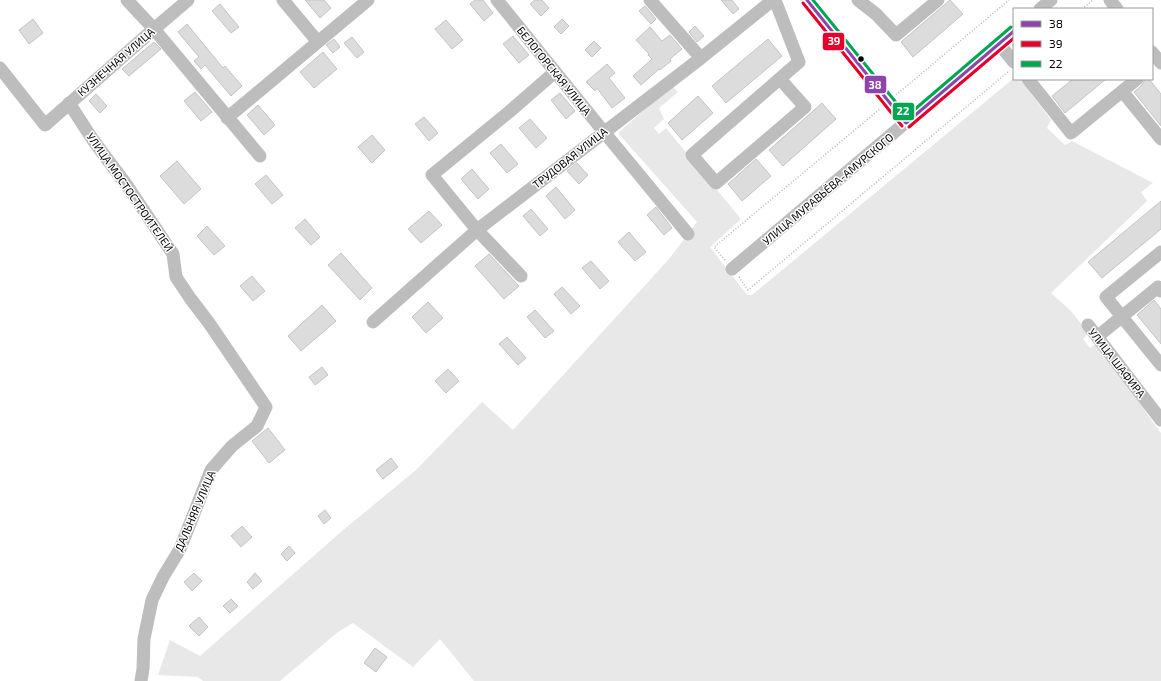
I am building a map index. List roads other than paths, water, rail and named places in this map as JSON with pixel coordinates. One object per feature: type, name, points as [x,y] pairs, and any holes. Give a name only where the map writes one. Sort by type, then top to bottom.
[{"type":"street","points":[[127,0],[154,28],[260,156]]},
{"type":"street","name":"КУЗНЕЧНАЯ УЛИЦА","points":[[0,68],[44,125],[188,0]]},
{"type":"street","points":[[283,0],[318,42]]},
{"type":"street","points":[[227,118],[368,0]]},
{"type":"street","name":"БЕЛОГОРСКАЯ УЛИЦА","points":[[497,0],[688,234]]},
{"type":"street","points":[[650,0],[700,58]]},
{"type":"street","points":[[774,0],[799,62],[692,154],[716,183],[805,107],[780,79]]},
{"type":"street","name":"ТРУДОВАЯ УЛИЦА","points":[[373,322],[477,230],[774,0]]},
{"type":"street","points":[[807,0],[906,123]]},
{"type":"street","points":[[859,1],[876,14],[896,35],[938,0]]},
{"type":"street","points":[[1041,8],[1050,0]]},
{"type":"street","points":[[1110,0],[1116,8]]},
{"type":"street","name":"УЛИЦА МУРАВЬЁВА-АМУРСКОГО","points":[[732,269],[1013,32]]},
{"type":"street","points":[[999,44],[1013,61]]},
{"type":"street","points":[[521,276],[477,230],[432,175],[555,72]]},
{"type":"street","points":[[1029,80],[1071,132],[1136,80]]},
{"type":"street","points":[[1122,91],[1161,139]]},
{"type":"street","name":"УЛИЦА МОСТОСТРОИТЕЛЕЙ","points":[[69,103],[93,140],[128,187],[174,254],[176,278],[250,383]]},
{"type":"street","points":[[1161,252],[1106,297],[1161,365]]},
{"type":"street","points":[[1097,337],[1158,288],[1161,291]]},
{"type":"street","name":"УЛИЦА ШАФИРА","points":[[1088,325],[1161,420]]},
{"type":"street","name":"ДАЛЬНЯЯ УЛИЦА","points":[[141,681],[144,639],[152,600],[163,577],[180,549],[211,470],[232,446],[257,426],[266,407],[250,383]]}]
